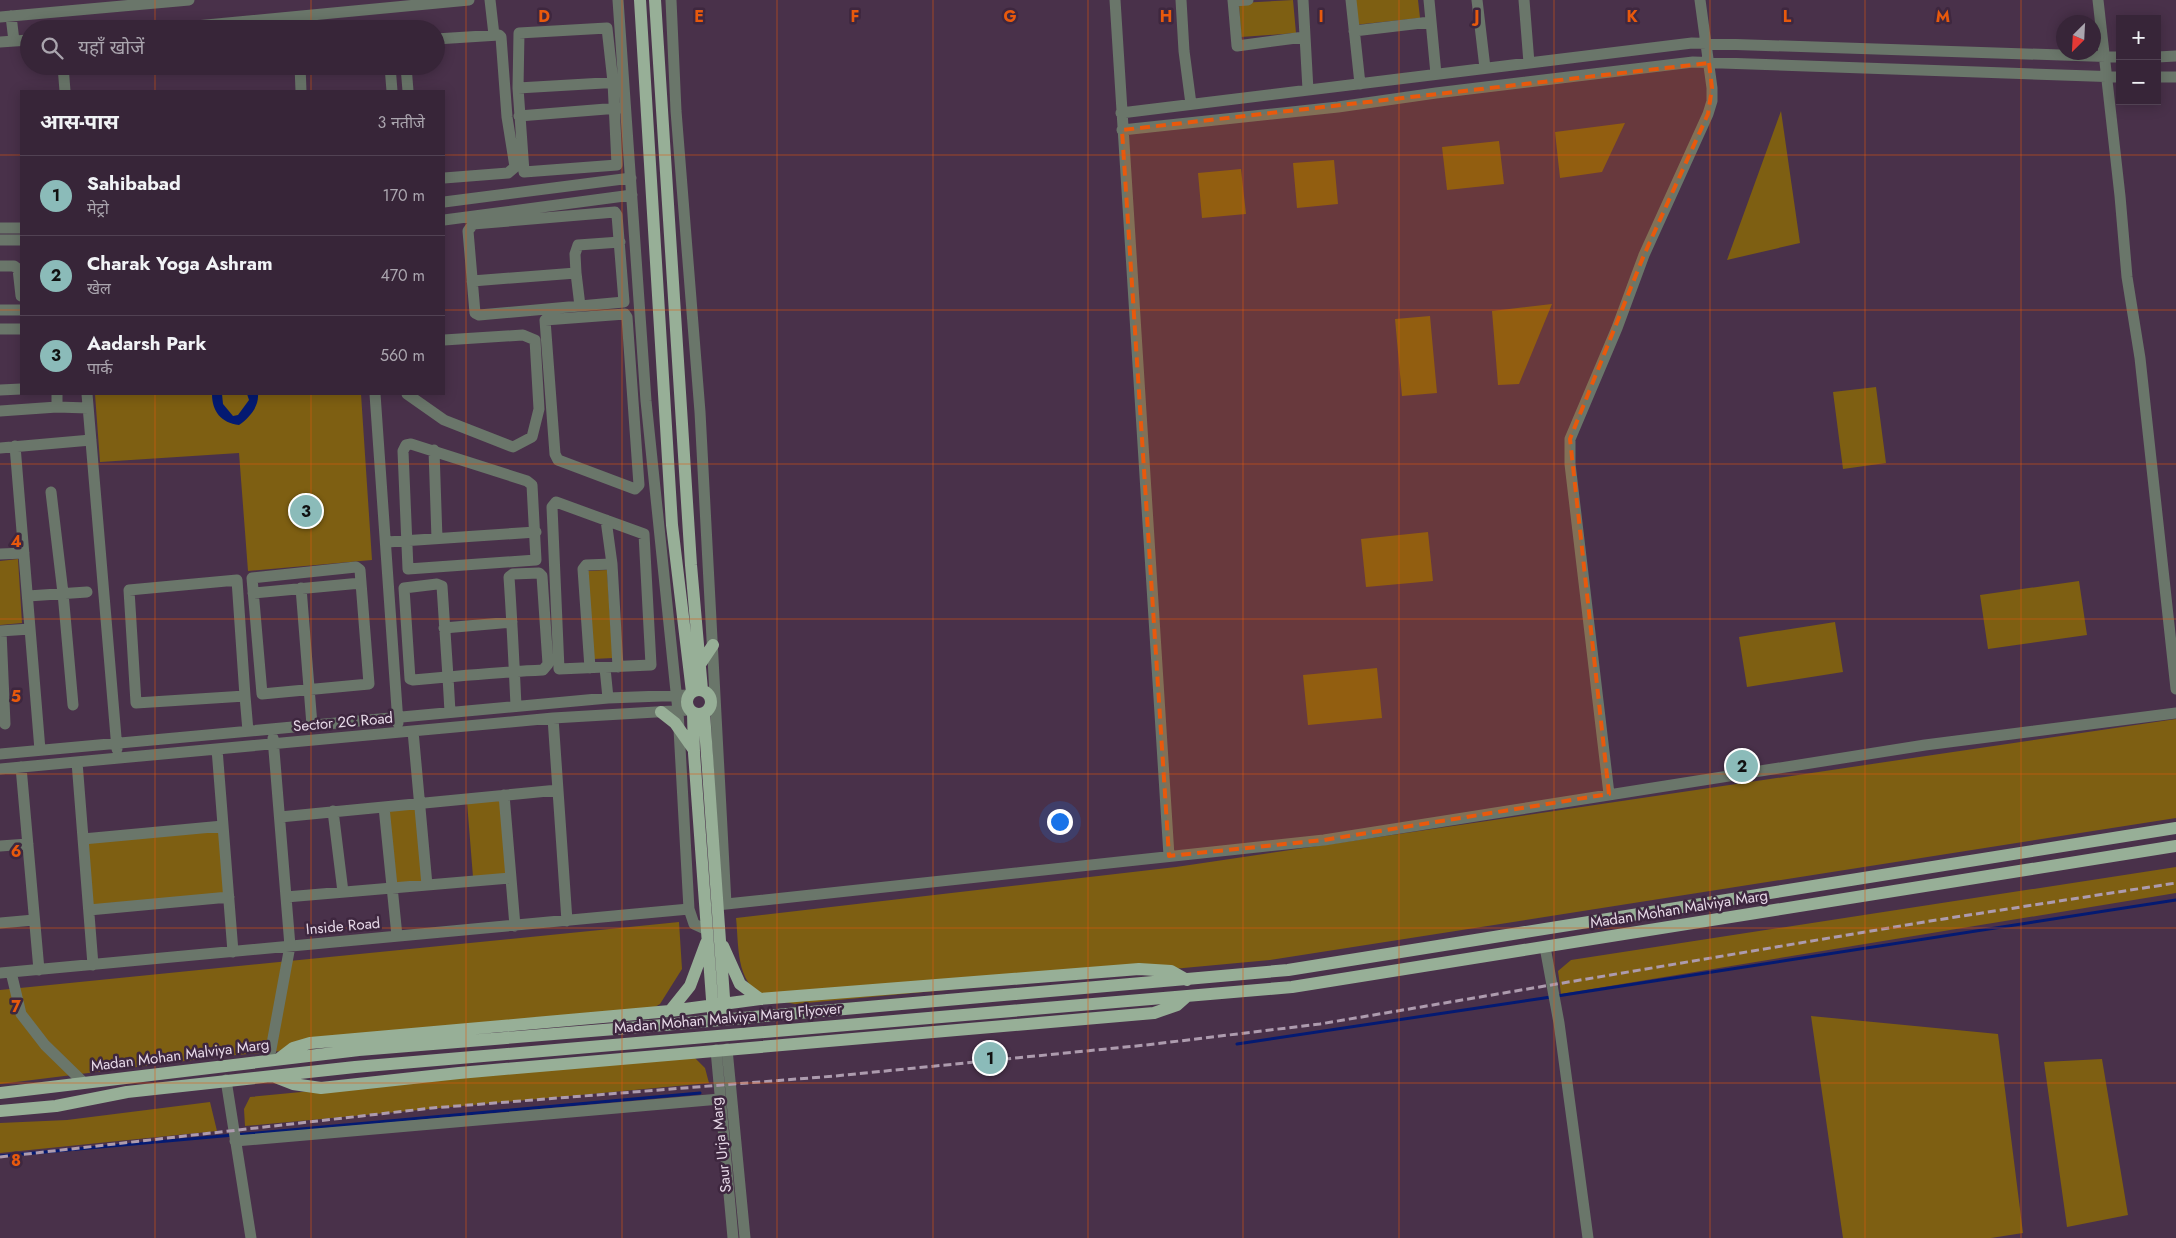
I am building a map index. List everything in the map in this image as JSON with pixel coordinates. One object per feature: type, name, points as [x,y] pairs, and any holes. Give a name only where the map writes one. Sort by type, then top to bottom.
[{"type":"main road","points":[[640,0],[672,525],[690,693]]},
{"type":"main road","points":[[654,0],[699,666]]},
{"type":"main road","points":[[670,1011],[690,986],[722,904],[691,712],[687,705],[699,666],[713,645]]},
{"type":"main road","points":[[690,693],[708,694],[711,702],[709,709],[691,712]]},
{"type":"main road","points":[[661,712],[678,727],[694,750]]},
{"type":"main road","points":[[691,712],[722,1050]]},
{"type":"main road","name":"Madan Mohan Malviya Marg","points":[[1187,980],[1288,970],[2176,828]]},
{"type":"main road","name":"Madan Mohan Malviya Marg","points":[[1186,997],[1292,987],[2176,846]]},
{"type":"main road","points":[[711,935],[740,984],[760,999]]},
{"type":"main road","points":[[274,1059],[294,1048],[310,1043],[670,1011],[760,999],[1138,969],[1171,971],[1187,980]]},
{"type":"main road","name":"Madan Mohan Malviya Marg Flyover","points":[[274,1059],[1187,980]]},
{"type":"main road","points":[[273,1076],[293,1084],[321,1088],[459,1073],[1154,1013],[1177,1005],[1186,997]]},
{"type":"main road","name":"Madan Mohan Malviya Marg Flyover","points":[[273,1076],[685,1037],[1186,997]]},
{"type":"main road","name":"Madan Mohan Malviya Marg","points":[[0,1092],[274,1059]]},
{"type":"main road","name":"Madan Mohan Malviya Marg","points":[[0,1111],[56,1106],[127,1092],[273,1076]]},
{"type":"street","points":[[14,41],[6,16],[189,0]]},
{"type":"street","points":[[255,20],[469,0]]},
{"type":"street","points":[[490,0],[494,35]]},
{"type":"street","points":[[618,0],[619,108],[617,165],[524,172],[519,116],[519,33],[607,28],[618,82]]},
{"type":"street","points":[[670,0],[676,111],[700,412],[713,645],[722,904],[1324,840],[1993,735],[2176,713]]},
{"type":"street","points":[[1115,0],[1169,856]]},
{"type":"street","points":[[1181,0],[1184,51],[1191,104]]},
{"type":"street","points":[[1248,0],[1233,0],[1237,46],[1304,37]]},
{"type":"street","points":[[1303,0],[1308,90]]},
{"type":"street","points":[[1351,0],[1360,84]]},
{"type":"street","points":[[1429,0],[1436,74]]},
{"type":"street","points":[[1478,0],[1484,68]]},
{"type":"street","points":[[1524,0],[1528,63]]},
{"type":"street","points":[[1609,794],[1570,464],[1570,440],[1617,328],[1644,255],[1708,114],[1712,88],[1700,0]]},
{"type":"street","points":[[2098,0],[2127,277],[2140,358],[2176,690]]},
{"type":"street","points":[[295,16],[296,20]]},
{"type":"street","points":[[1354,31],[1430,22]]},
{"type":"street","points":[[445,38],[494,35],[501,37],[507,117],[514,166],[508,173],[445,178]]},
{"type":"street","points":[[0,42],[20,41]]},
{"type":"street","points":[[1121,113],[1692,43],[2116,57]]},
{"type":"street","points":[[1916,70],[1917,50]]},
{"type":"street","points":[[2161,56],[2176,56]]},
{"type":"street","points":[[1122,130],[1338,107],[1436,93],[1693,62],[2116,77]]},
{"type":"street","points":[[64,75],[65,90]]},
{"type":"street","points":[[300,75],[301,90]]},
{"type":"street","points":[[391,75],[392,90]]},
{"type":"street","points":[[407,75],[408,90]]},
{"type":"street","points":[[2161,77],[2176,77]]},
{"type":"street","points":[[518,88],[618,82]]},
{"type":"street","points":[[519,116],[619,108]]},
{"type":"street","points":[[619,108],[631,178],[646,401],[690,693]]},
{"type":"street","points":[[445,202],[631,178]]},
{"type":"street","points":[[445,220],[632,196]]},
{"type":"street","points":[[613,212],[617,215],[624,296],[622,302],[478,314],[475,313],[472,280],[468,231],[473,224],[613,212]]},
{"type":"street","points":[[0,228],[20,228]]},
{"type":"street","points":[[0,240],[20,240]]},
{"type":"street","points":[[580,306],[575,254],[578,245],[620,242]]},
{"type":"street","points":[[0,266],[14,266],[18,269],[20,287]]},
{"type":"street","points":[[472,280],[576,273]]},
{"type":"street","points":[[624,296],[639,294]]},
{"type":"street","points":[[0,310],[20,310]]},
{"type":"street","points":[[627,316],[633,402],[640,485],[637,488],[632,489],[558,460],[555,454],[545,320],[627,316]]},
{"type":"street","points":[[0,329],[20,328]]},
{"type":"street","points":[[409,395],[444,420],[512,448],[532,437],[540,409],[535,340],[523,335],[445,340]]},
{"type":"street","points":[[0,390],[20,389]]},
{"type":"street","points":[[56,408],[57,395]]},
{"type":"street","points":[[87,395],[118,758]]},
{"type":"street","points":[[375,395],[399,732]]},
{"type":"street","points":[[633,402],[646,401]]},
{"type":"street","points":[[0,411],[88,408]]},
{"type":"street","points":[[0,448],[91,440]]},
{"type":"street","points":[[411,444],[434,450],[527,481],[532,485],[536,532],[538,557],[535,561],[410,570],[407,568],[404,447],[411,444]]},
{"type":"street","points":[[15,446],[40,750]]},
{"type":"street","points":[[434,450],[437,539]]},
{"type":"street","points":[[51,492],[73,705]]},
{"type":"street","points":[[556,502],[606,520],[640,532],[644,536],[652,663],[649,666],[560,670],[558,667],[553,504],[556,502]]},
{"type":"street","points":[[606,520],[612,564],[618,667]]},
{"type":"street","points":[[387,542],[536,532]]},
{"type":"street","points":[[0,554],[24,553]]},
{"type":"street","points":[[590,668],[583,569],[586,565],[612,564]]},
{"type":"street","points":[[356,567],[360,570],[361,583],[369,684],[262,694],[253,592],[254,576],[356,567]]},
{"type":"street","points":[[450,712],[448,677],[440,585],[405,587],[410,679],[448,677],[514,671],[543,670],[548,664],[541,574],[510,575],[514,671],[516,706]]},
{"type":"street","points":[[245,696],[136,704],[129,590],[237,580],[248,731]]},
{"type":"street","points":[[253,592],[361,583]]},
{"type":"street","points":[[301,588],[312,725]]},
{"type":"street","points":[[28,596],[88,592]]},
{"type":"street","points":[[444,628],[512,622]]},
{"type":"street","points":[[5,724],[1,631],[30,629]]},
{"type":"street","points":[[606,668],[608,698]]},
{"type":"street","name":"Sector 2C Road","points":[[0,754],[516,706],[690,693]]},
{"type":"street","points":[[691,712],[678,727],[689,910],[694,924],[711,935]]},
{"type":"street","name":"Sector 2C Road","points":[[0,769],[553,718],[691,712]]},
{"type":"street","points":[[553,718],[567,921]]},
{"type":"street","points":[[273,729],[290,946],[274,1059]]},
{"type":"street","points":[[413,731],[427,885]]},
{"type":"street","points":[[217,749],[233,952]]},
{"type":"street","points":[[78,762],[93,965]]},
{"type":"street","points":[[21,767],[38,970]]},
{"type":"street","points":[[280,817],[558,790]]},
{"type":"street","points":[[504,796],[515,926]]},
{"type":"street","points":[[384,807],[397,936]]},
{"type":"street","points":[[333,812],[343,892]]},
{"type":"street","points":[[84,839],[223,826]]},
{"type":"street","points":[[0,846],[28,844]]},
{"type":"street","points":[[286,897],[511,878]]},
{"type":"street","points":[[89,910],[229,897]]},
{"type":"street","name":"Inside Road","points":[[6,973],[689,910]]},
{"type":"street","points":[[0,923],[34,920]]},
{"type":"street","points":[[1545,947],[1554,997],[1588,1238]]},
{"type":"street","points":[[6,973],[21,1014],[39,1038],[84,1083]]},
{"type":"street","name":"Saur Urja Marg","points":[[722,1050],[720,1099],[733,1238]]},
{"type":"street","name":"Saur Urja Marg","points":[[722,1050],[746,1238]]},
{"type":"street","points":[[226,1080],[251,1238]]},
{"type":"street","points":[[235,1140],[720,1099]]},
{"type":"highlighted area","points":[[1709,63],[1712,88],[1708,114],[1644,255],[1570,439],[1609,794],[1324,840],[1169,856],[1122,130]]},
{"type":"shaded area","points":[[1293,0],[1296,33],[1241,37],[1239,3]]},
{"type":"shaded area","points":[[1351,0],[1418,0],[1420,18],[1354,25]]},
{"type":"shaded area","points":[[1781,111],[1800,243],[1727,260]]},
{"type":"shaded area","points":[[1625,123],[1602,172],[1560,178],[1555,132]]},
{"type":"shaded area","points":[[1499,141],[1504,184],[1447,190],[1442,147]]},
{"type":"shaded area","points":[[1334,160],[1338,204],[1297,208],[1293,163]]},
{"type":"shaded area","points":[[1241,169],[1246,214],[1202,218],[1198,173]]},
{"type":"shaded area","points":[[1552,304],[1519,384],[1498,385],[1492,311]]},
{"type":"shaded area","points":[[1430,316],[1437,393],[1402,396],[1395,319]]},
{"type":"shaded area","points":[[1876,387],[1886,463],[1843,469],[1833,392]]},
{"type":"shaded area","points":[[95,395],[361,395],[372,560],[248,571],[239,453],[100,462]]},
{"type":"shaded area","points":[[212,395],[222,395],[223,404],[233,416],[238,415],[249,400],[247,395],[258,395],[253,412],[239,425],[223,419],[216,411]]},
{"type":"shaded area","points":[[1428,532],[1433,581],[1366,587],[1361,539]]},
{"type":"shaded area","points":[[18,559],[22,623],[0,625],[0,561]]},
{"type":"shaded area","points":[[607,570],[613,658],[593,659],[588,571]]},
{"type":"shaded area","points":[[2079,581],[2087,635],[1988,649],[1980,595]]},
{"type":"shaded area","points":[[1835,622],[1843,672],[1747,687],[1739,637]]},
{"type":"shaded area","points":[[1377,668],[1382,718],[1308,725],[1303,675]]},
{"type":"shaded area","points":[[2176,719],[2176,818],[1270,960],[795,1004],[765,996],[755,990],[743,973],[740,962],[736,918],[1176,867]]},
{"type":"shaded area","points":[[502,800],[508,874],[473,877],[467,802]]},
{"type":"shaded area","points":[[417,807],[424,881],[395,884],[388,810]]},
{"type":"shaded area","points":[[219,831],[225,894],[93,905],[87,842]]},
{"type":"shaded area","points":[[2176,867],[2176,893],[1561,994],[1558,971],[1571,960]]},
{"type":"shaded area","points":[[679,922],[682,969],[660,1004],[634,1019],[225,1056],[0,1084],[0,990]]},
{"type":"shaded area","points":[[1811,1016],[1998,1034],[2023,1233],[1991,1238],[1843,1238]]},
{"type":"shaded area","points":[[695,1058],[705,1068],[709,1083],[245,1126],[244,1109],[250,1097],[613,1062]]},
{"type":"shaded area","points":[[2102,1059],[2128,1215],[2067,1227],[2044,1062]]},
{"type":"shaded area","points":[[210,1102],[217,1131],[0,1153],[0,1123],[67,1120]]},
{"type":"waterway","points":[[1557,996],[2176,900]]},
{"type":"waterway","points":[[1237,1044],[1551,997]]},
{"type":"waterway","points":[[0,1156],[700,1093]]},
{"type":"railway","points":[[0,1157],[432,1108],[835,1076],[1146,1045],[1320,1024],[1930,921],[2176,883]]},
{"type":"place","name":"Aadarsh Park","points":[[306,511]]},
{"type":"place","name":"Charak Yoga Ashram","points":[[1742,766]]},
{"type":"place","name":"Sahibabad","points":[[990,1058]]}]
